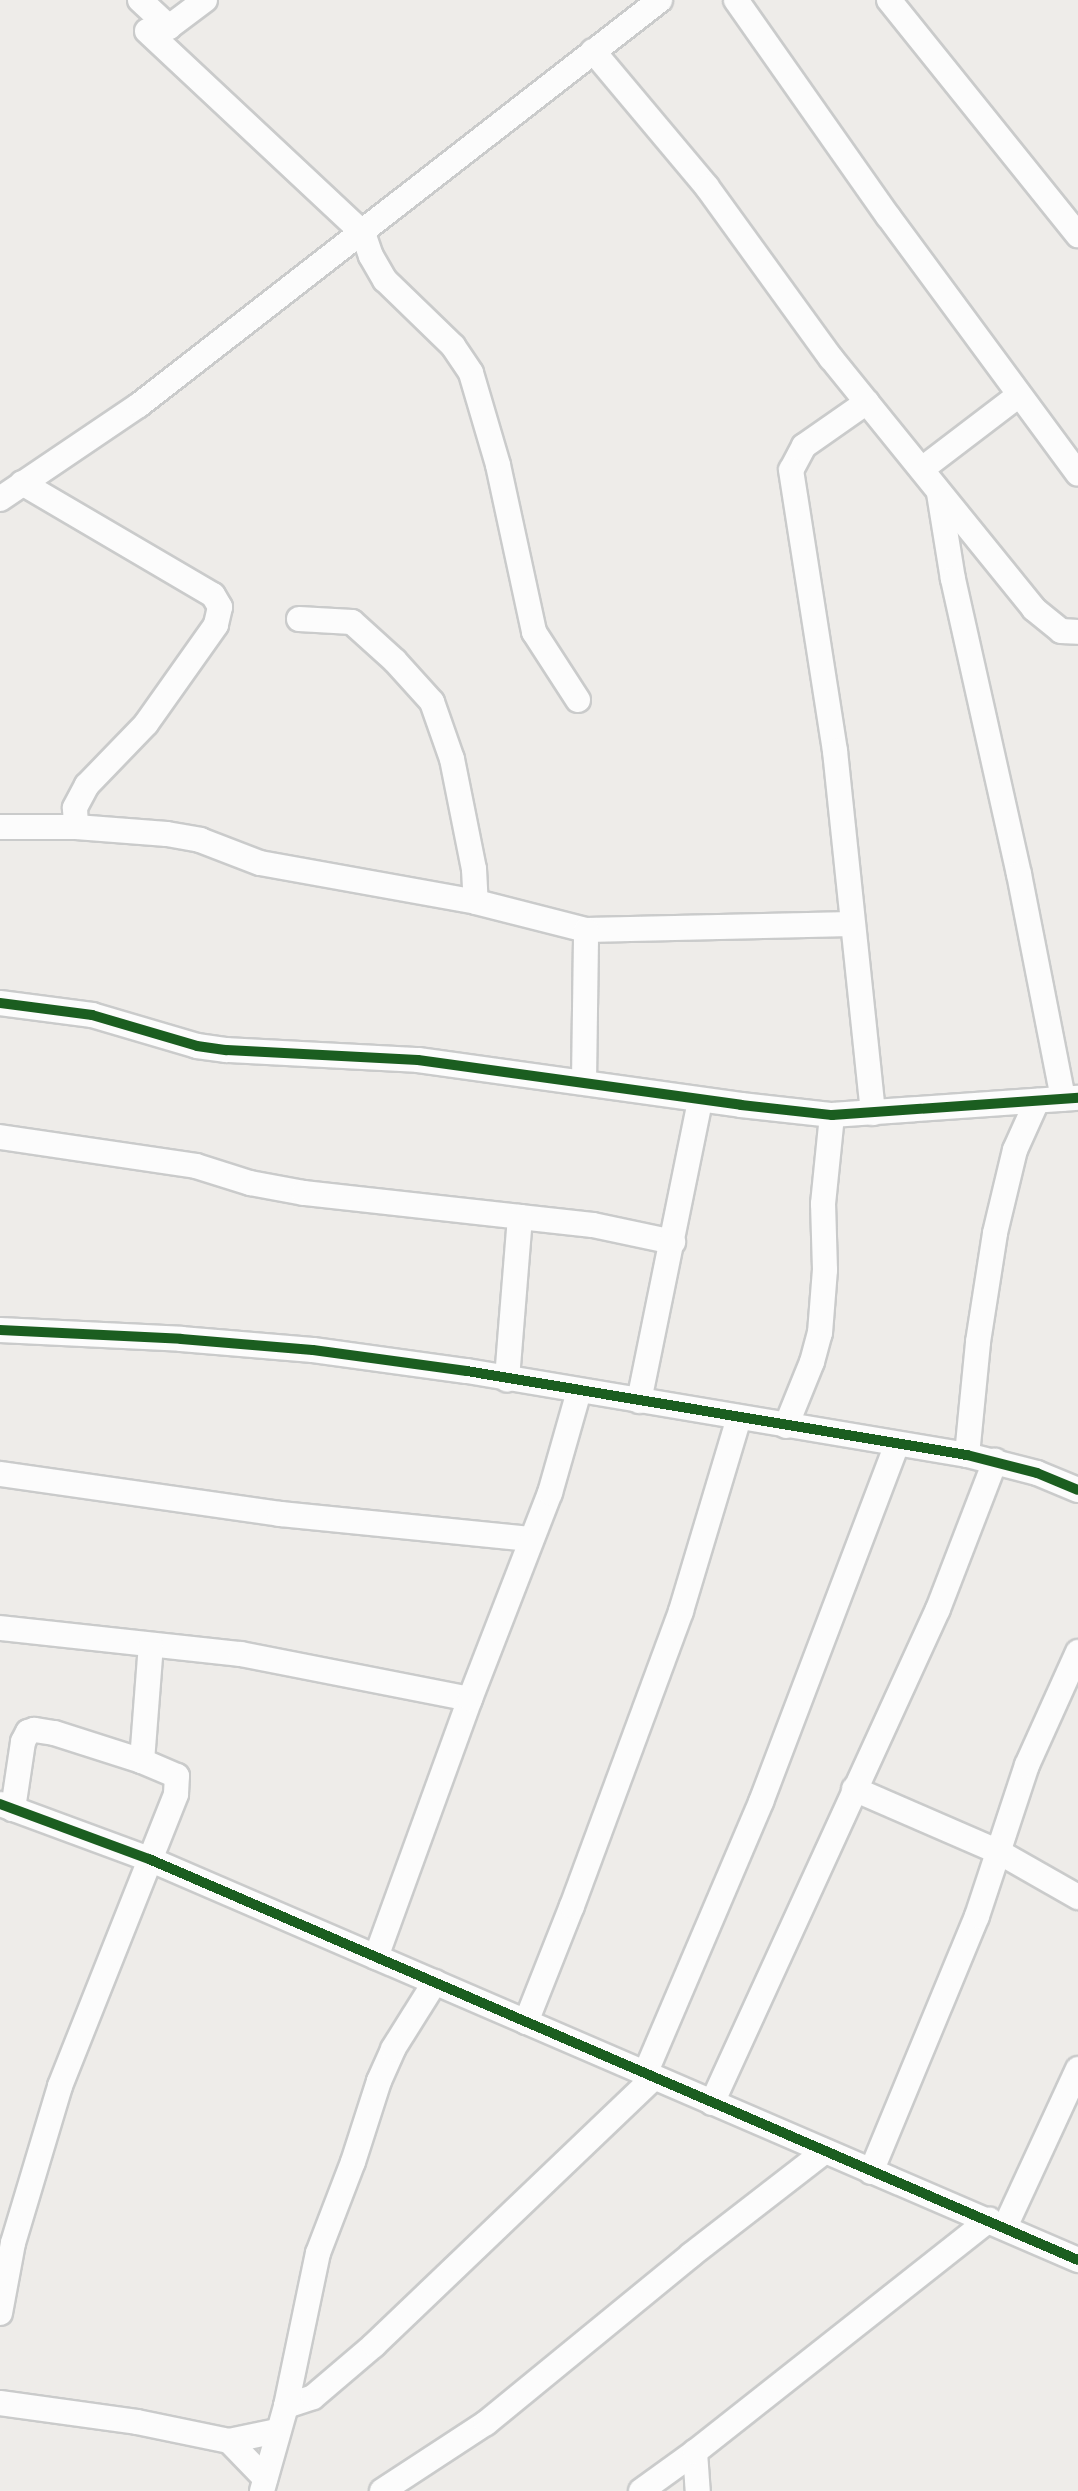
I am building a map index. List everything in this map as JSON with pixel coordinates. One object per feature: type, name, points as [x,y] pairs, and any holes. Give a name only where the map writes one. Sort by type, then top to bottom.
[{"type":"street","points":[[140,0],[169,27],[205,0]]},
{"type":"street","points":[[0,499],[118,420],[363,233],[660,0]]},
{"type":"street","points":[[736,0],[1019,395],[1074,462]]},
{"type":"street","points":[[889,0],[1078,235]]},
{"type":"street","points":[[147,32],[363,233],[371,256],[385,280],[453,346],[471,373],[498,465],[534,632],[578,700]]},
{"type":"street","points":[[593,51],[707,187],[831,358],[1034,609],[1061,631],[1078,632]]},
{"type":"street","points":[[922,469],[1019,395]]},
{"type":"street","points":[[867,402],[804,446],[791,470],[835,751],[873,1113]]},
{"type":"street","points":[[22,483],[213,595],[220,607],[216,625],[146,724],[87,785],[75,808],[76,827]]},
{"type":"street","points":[[0,1003],[92,1015],[197,1046],[418,1060],[700,1100],[832,1115],[1070,1099],[953,579],[939,492]]},
{"type":"street","points":[[299,619],[352,622],[396,661],[432,702],[452,760],[474,869],[476,902]]},
{"type":"street","points":[[0,827],[76,827],[167,834],[201,840],[260,863],[476,902],[586,930],[852,924]]},
{"type":"street","points":[[584,1082],[586,930]]},
{"type":"street","points":[[639,1401],[700,1100]]},
{"type":"street","points":[[967,1455],[978,1342],[995,1233],[1015,1150],[1037,1101]]},
{"type":"street","points":[[786,1426],[812,1362],[820,1334],[825,1270],[823,1204],[832,1115]]},
{"type":"street","points":[[0,1137],[196,1166],[250,1183],[304,1193],[593,1225],[673,1242]]},
{"type":"street","points":[[508,1379],[520,1217]]},
{"type":"street","points":[[0,1330],[181,1339],[313,1350],[508,1379],[967,1455],[995,1461],[1078,1489]]},
{"type":"street","points":[[376,1957],[470,1699],[550,1493],[579,1391]]},
{"type":"street","points":[[526,2022],[572,1906],[681,1611],[739,1418]]},
{"type":"street","points":[[286,2406],[313,2397],[374,2345],[649,2076],[761,1802],[897,1444]]},
{"type":"street","points":[[712,2103],[938,1609],[995,1461]]},
{"type":"street","points":[[0,1474],[280,1514],[531,1539]]},
{"type":"street","points":[[0,1628],[241,1654],[470,1699]]},
{"type":"street","points":[[142,1761],[151,1644]]},
{"type":"street","points":[[871,2172],[977,1916],[1027,1765],[1078,1652]]},
{"type":"street","points":[[0,2306],[13,2243],[60,2086],[149,1859],[176,1794],[177,1776],[142,1761],[54,1733],[28,1732],[6,1807],[149,1859],[1078,2260]]},
{"type":"street","points":[[854,1789],[999,1852],[1078,1897]]},
{"type":"street","points":[[263,2484],[286,2406],[318,2252],[354,2162],[379,2081],[393,2049],[435,1982]]},
{"type":"street","points":[[641,2491],[997,2223],[1078,2069]]},
{"type":"street","points":[[382,2491],[486,2423],[691,2255],[824,2152]]},
{"type":"street","points":[[0,2403],[137,2422],[229,2441],[277,2431]]},
{"type":"street","points":[[229,2441],[263,2484]]},
{"type":"street","points":[[695,2452],[698,2491]]},
{"type":"cycle path","points":[[0,1003],[92,1015],[197,1046],[418,1060],[832,1115],[1078,1098]]},
{"type":"cycle path","points":[[0,1330],[181,1339],[313,1350],[467,1371],[967,1455],[1037,1473],[1078,1490]]},
{"type":"cycle path","points":[[0,1804],[149,1859],[1078,2260]]}]
